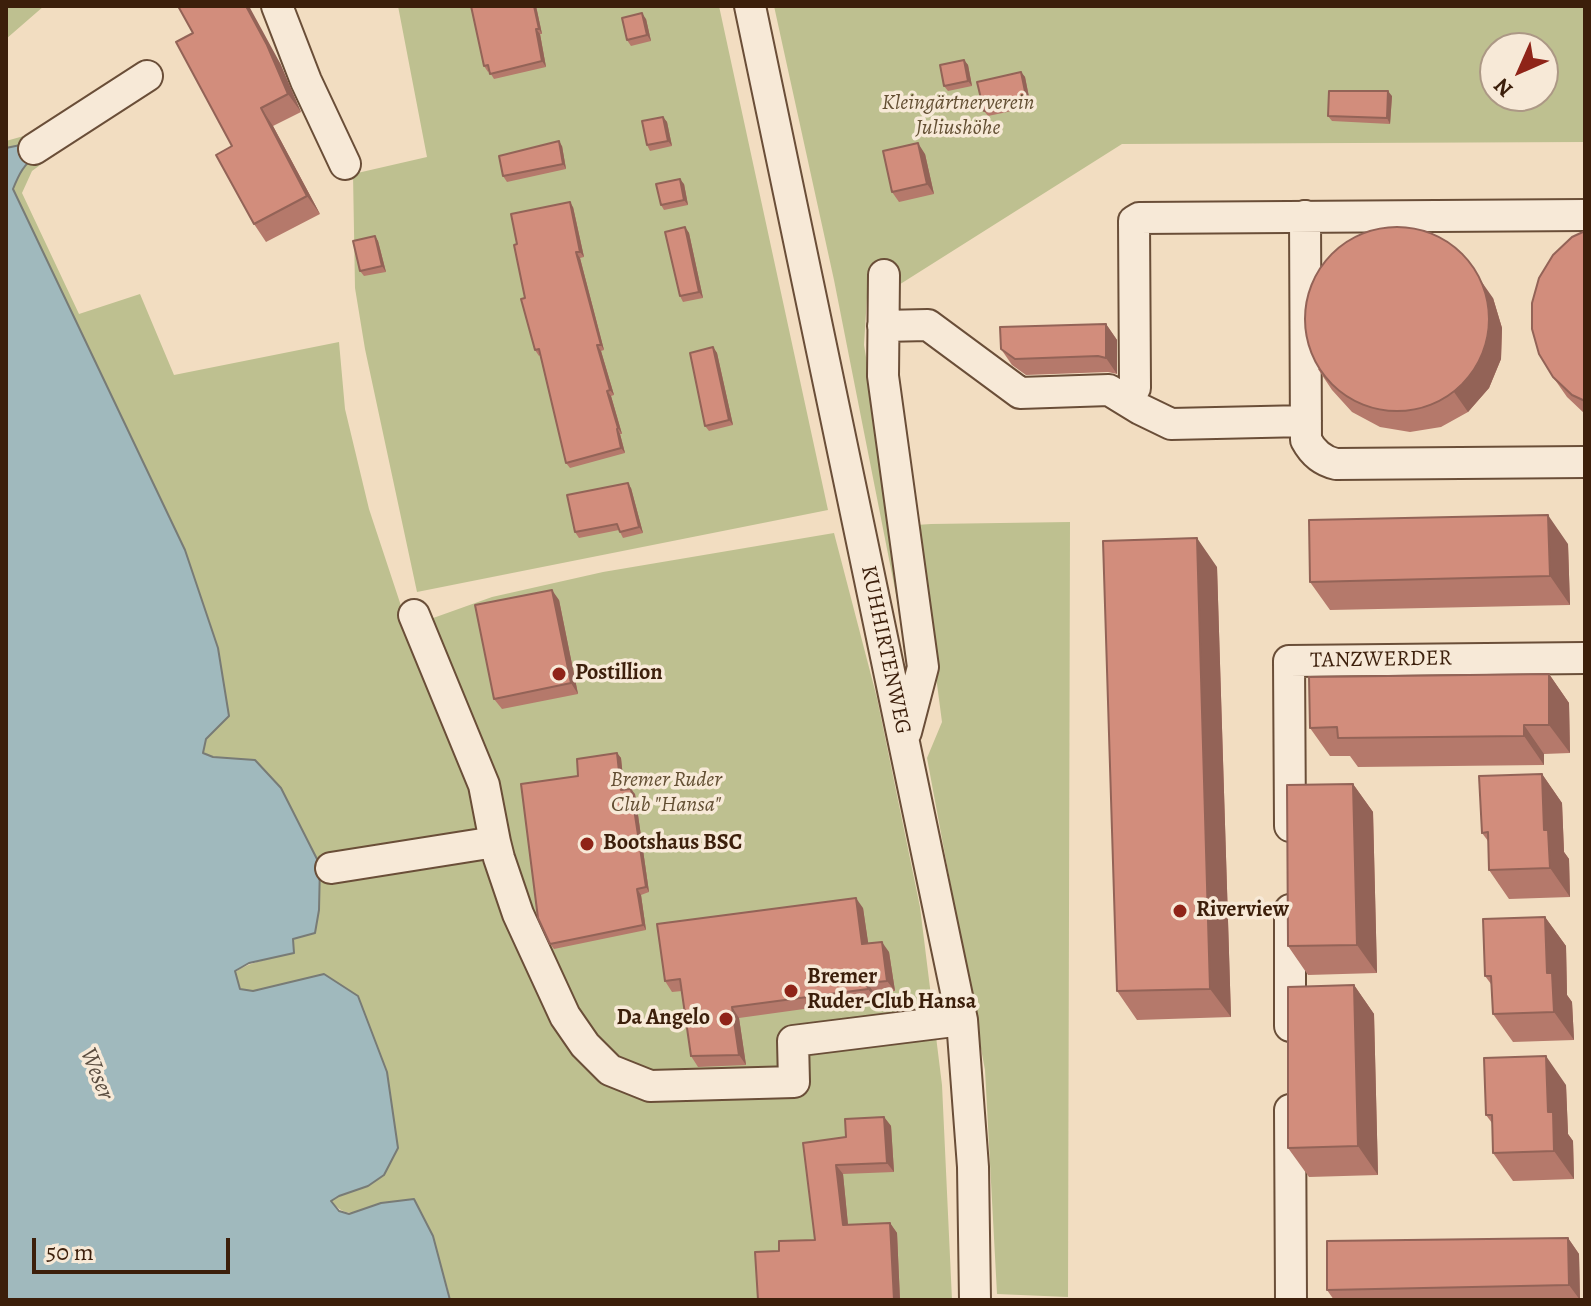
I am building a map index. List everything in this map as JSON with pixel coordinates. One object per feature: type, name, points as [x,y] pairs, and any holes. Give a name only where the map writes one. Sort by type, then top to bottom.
[{"type":"street","points":[[277,6],[306,81],[345,164]]},
{"type":"street","name":"KUHHIRTENWEG","points":[[750,6],[962,1020],[973,1167],[975,1300]]},
{"type":"street","points":[[34,149],[147,76]]},
{"type":"street","points":[[1127,401],[1135,388],[1134,221],[1139,218],[1585,215]]},
{"type":"street","points":[[1305,216],[1306,440],[1325,462],[1585,462]]},
{"type":"street","points":[[884,275],[883,376],[923,667],[904,739]]},
{"type":"street","points":[[883,326],[928,325],[1020,393],[1109,390],[1171,424],[1306,421]]},
{"type":"street","points":[[414,615],[484,785],[499,858],[518,914],[565,1016],[585,1045],[610,1070],[650,1086],[794,1082],[793,1041],[962,1020]]},
{"type":"street","name":"TANZWERDER","points":[[1290,853],[1289,661],[1585,658]]},
{"type":"street","points":[[331,868],[495,842]]},
{"type":"street","points":[[1290,884],[1291,1300]]},
{"type":"green space","points":[[11,6],[44,6],[6,39],[6,9]]},
{"type":"green space","points":[[398,6],[719,6],[828,510],[417,592],[355,288],[353,174],[427,157]]},
{"type":"green space","name":"Kleingärtnerverein Juliushöhe","points":[[774,6],[1585,6],[1585,142],[1122,144],[894,288],[872,276],[867,297],[864,345],[911,629],[903,630],[834,280]]},
{"type":"green space","name":"Bremer Ruder Club \"Hansa\"","points":[[45,130],[57,148],[32,171],[22,193],[79,314],[140,294],[174,375],[339,342],[345,409],[369,509],[408,627],[492,597],[603,572],[834,533],[877,698],[920,907],[942,1085],[952,1300],[450,1300],[447,1286],[381,1203],[348,1213],[331,1201],[368,1186],[324,974],[253,991],[240,989],[235,972],[256,962],[294,953],[255,760],[213,757],[203,753],[206,739],[229,716],[218,647],[185,550],[13,189],[22,170],[37,155],[17,147],[6,148],[6,141]]},
{"type":"green space","points":[[1070,522],[1068,1297],[997,1294],[985,1070],[927,758],[942,722],[916,525]]},
{"type":"water","name":"Weser","points":[[30,143],[37,155],[22,170],[13,189],[185,550],[218,648],[229,716],[206,739],[203,753],[213,757],[255,760],[281,788],[320,865],[315,933],[293,939],[294,953],[249,963],[235,971],[240,989],[253,991],[324,974],[358,996],[387,1072],[398,1148],[384,1175],[368,1186],[331,1201],[339,1211],[349,1214],[381,1203],[414,1199],[433,1236],[450,1300],[6,1300],[6,148]]},
{"type":"building","points":[[178,6],[246,6],[288,94],[261,108],[307,196],[254,224],[216,155],[232,146],[176,42],[193,33]]},
{"type":"building","points":[[471,6],[534,6],[542,61],[490,74],[488,65],[484,66]]},
{"type":"building","points":[[642,13],[647,35],[627,40],[622,18]]},
{"type":"building","points":[[964,60],[968,81],[944,86],[940,65]]},
{"type":"building","points":[[1021,72],[1027,101],[984,111],[977,82]]},
{"type":"building","points":[[1329,91],[1388,91],[1387,118],[1328,116]]},
{"type":"building","points":[[663,117],[668,141],[647,145],[642,121]]},
{"type":"building","points":[[559,141],[563,164],[503,176],[499,156]]},
{"type":"building","name":"Kleingärtnerverein Juliushöhe","points":[[918,143],[927,184],[892,192],[883,151]]},
{"type":"building","points":[[680,179],[684,200],[661,205],[656,184]]},
{"type":"building","points":[[570,202],[580,252],[576,252],[601,345],[597,345],[610,390],[607,391],[621,448],[566,463],[539,349],[535,350],[521,299],[525,298],[511,214]]},
{"type":"building","points":[[685,227],[699,292],[680,296],[665,232]]},
{"type":"building","points":[[1397,227],[1432,234],[1462,254],[1482,284],[1489,319],[1482,354],[1462,384],[1432,404],[1397,411],[1362,404],[1332,384],[1312,354],[1305,319],[1312,284],[1332,254],[1362,234]]},
{"type":"building","points":[[1585,231],[1585,401],[1572,395],[1553,377],[1539,354],[1532,329],[1532,303],[1539,278],[1553,255],[1572,237]]},
{"type":"building","points":[[375,236],[382,266],[360,271],[353,241]]},
{"type":"building","points":[[1106,324],[1106,358],[1015,359],[1001,349],[1000,327]]},
{"type":"building","points":[[713,347],[729,420],[705,426],[690,353]]},
{"type":"building","points":[[628,483],[639,527],[620,532],[617,524],[575,532],[567,495]]},
{"type":"building","points":[[1548,515],[1550,576],[1310,582],[1309,520]]},
{"type":"building","points":[[1197,538],[1210,989],[1117,991],[1103,541]]},
{"type":"building","points":[[552,590],[571,683],[494,699],[475,605]]},
{"type":"building","points":[[1549,674],[1549,725],[1524,725],[1524,736],[1338,738],[1337,727],[1310,728],[1309,677]]},
{"type":"building","name":"Bootshaus BSC","points":[[617,753],[621,790],[631,789],[646,887],[637,889],[643,925],[550,944],[538,918],[521,784],[578,776],[577,759]]},
{"type":"building","points":[[1542,774],[1544,830],[1548,830],[1550,868],[1489,870],[1488,832],[1482,833],[1479,776]]},
{"type":"building","points":[[1353,784],[1357,945],[1288,946],[1287,785]]},
{"type":"building","name":"Bremer Ruder-Club Hansa","points":[[856,898],[862,944],[882,942],[887,981],[867,983],[868,989],[732,1007],[739,1055],[691,1056],[680,979],[665,981],[657,924]]},
{"type":"building","points":[[1545,917],[1547,973],[1552,973],[1554,1012],[1493,1014],[1491,976],[1485,976],[1483,919]]},
{"type":"building","points":[[1354,985],[1358,1146],[1288,1148],[1288,987]]},
{"type":"building","points":[[1546,1056],[1548,1112],[1553,1112],[1554,1151],[1493,1153],[1492,1115],[1486,1115],[1484,1058]]},
{"type":"building","points":[[884,1117],[887,1163],[836,1165],[843,1225],[890,1223],[894,1300],[758,1300],[755,1252],[779,1251],[779,1241],[815,1240],[803,1143],[846,1137],[845,1119]]},
{"type":"building","points":[[1568,1238],[1569,1285],[1327,1290],[1327,1241]]},
{"type":"place","name":"Postillion","points":[[559,674]]},
{"type":"place","name":"Bootshaus BSC","points":[[587,844]]},
{"type":"place","name":"Riverview","points":[[1180,911]]},
{"type":"place","name":"Bremer Ruder-Club Hansa","points":[[791,991]]},
{"type":"place","name":"Da Angelo","points":[[726,1019]]}]
